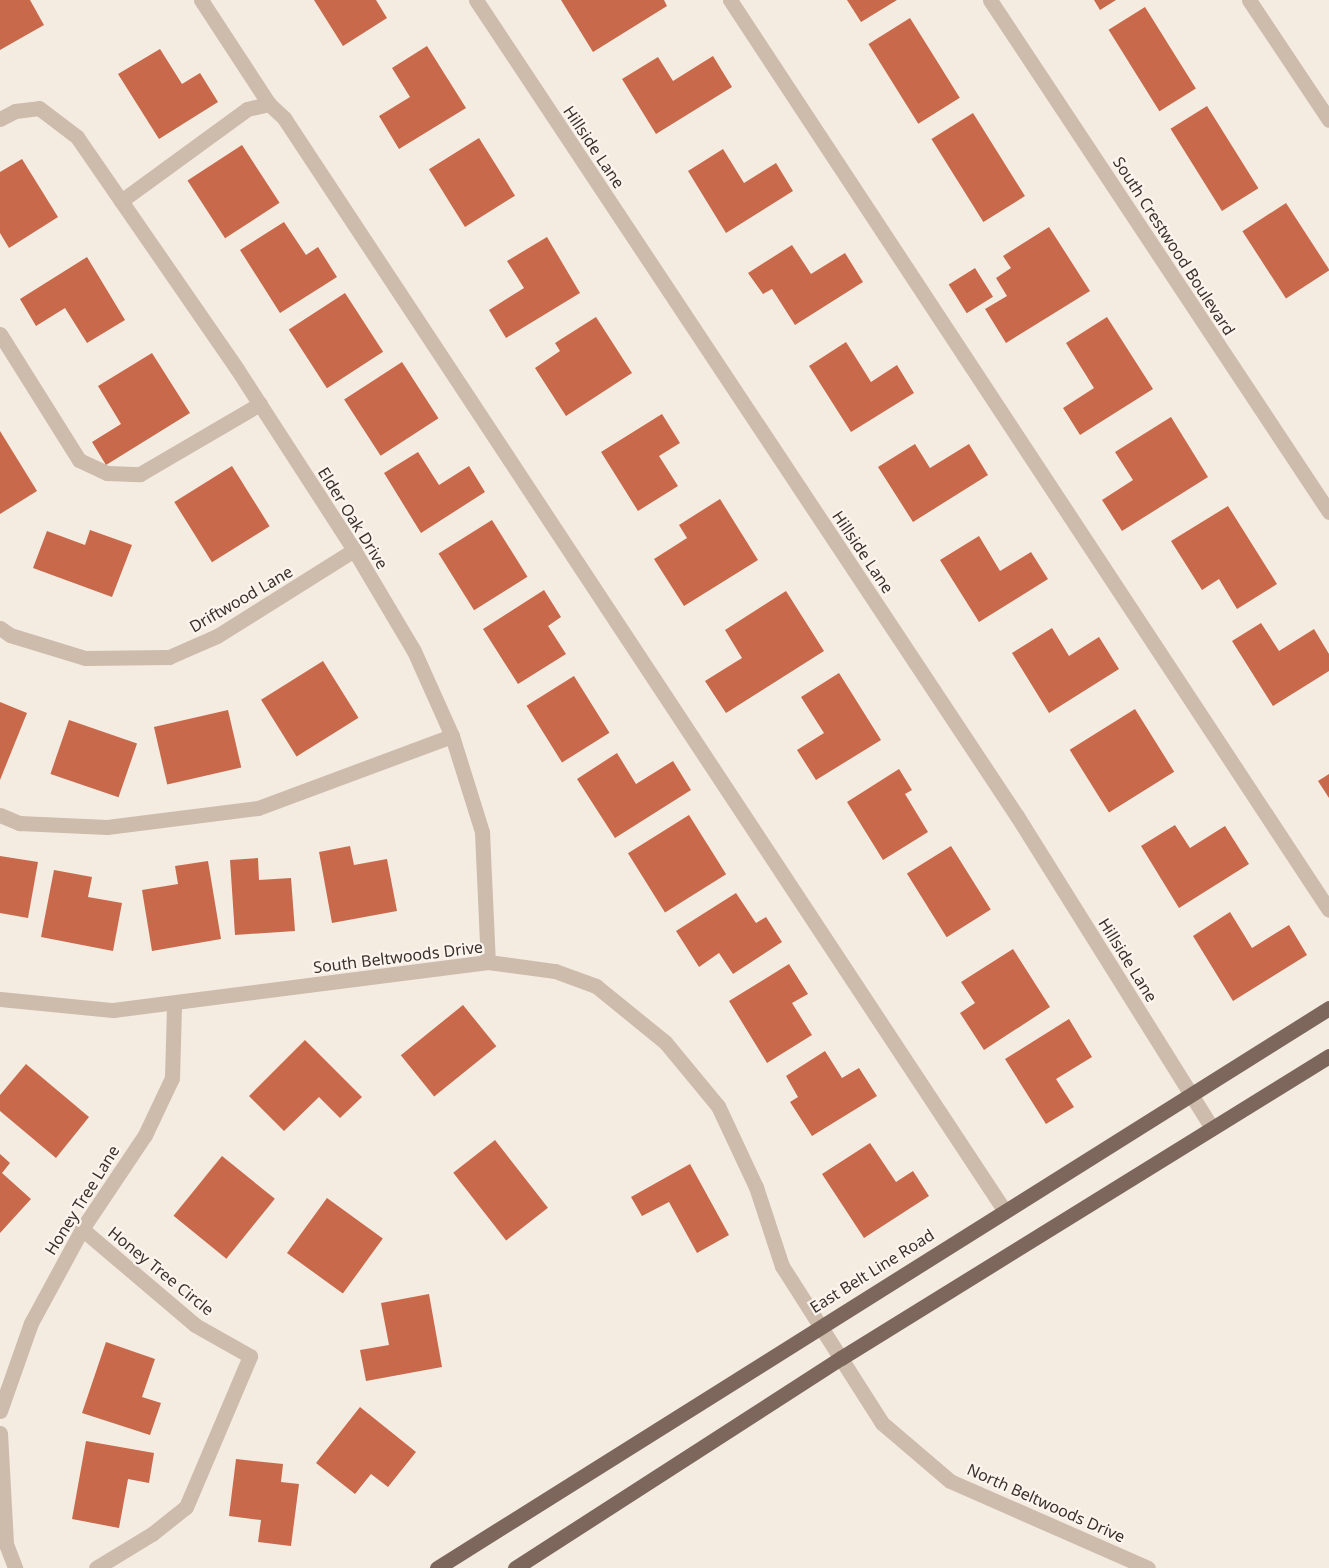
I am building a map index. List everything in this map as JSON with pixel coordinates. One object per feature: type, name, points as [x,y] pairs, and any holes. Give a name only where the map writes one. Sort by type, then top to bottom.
[{"type":"main road","name":"East Belt Line Road","points":[[437,1568],[819,1325],[1329,1008]]},
{"type":"main road","points":[[515,1568],[841,1358],[1329,1056]]},
{"type":"street","points":[[201,0],[269,105],[284,118],[1004,1210]]},
{"type":"street","name":"Hillside Lane","points":[[476,0],[1017,816],[1212,1128]]},
{"type":"street","points":[[730,0],[1329,910]]},
{"type":"street","name":"South Crestwood Boulevard","points":[[990,0],[1329,513]]},
{"type":"street","points":[[1249,0],[1329,120]]},
{"type":"street","points":[[121,201],[247,109],[269,105]]},
{"type":"street","name":"Elder Oak Drive","points":[[0,119],[15,111],[39,108],[77,137],[260,404],[354,549],[414,651],[452,736],[482,832],[488,962]]},
{"type":"street","points":[[0,334],[79,460],[107,473],[140,474],[260,404]]},
{"type":"street","name":"Driftwood Lane","points":[[0,628],[10,635],[86,658],[169,657],[217,636],[354,549]]},
{"type":"street","points":[[0,815],[19,823],[107,827],[258,808],[452,736]]},
{"type":"street","name":"South Beltwoods Drive","points":[[0,999],[113,1010],[174,1005],[488,962],[555,971],[596,986],[665,1042],[718,1106],[756,1187],[782,1266],[841,1358]]},
{"type":"street","name":"Honey Tree Lane","points":[[0,1411],[31,1323],[82,1229],[145,1134],[172,1078],[174,1005]]},
{"type":"street","name":"Honey Tree Circle","points":[[82,1229],[195,1325],[250,1356],[186,1507],[152,1534],[96,1568]]},
{"type":"street","name":"North Beltwoods Drive","points":[[841,1358],[882,1423],[950,1480],[1148,1568]]},
{"type":"street","points":[[0,1433],[6,1544],[15,1568]]},
{"type":"building","points":[[0,0],[30,0],[44,25],[0,50]]},
{"type":"building","points":[[314,0],[376,0],[387,18],[343,46]]},
{"type":"building","points":[[561,0],[664,0],[667,6],[593,52]]},
{"type":"building","points":[[847,0],[897,0],[861,22]]},
{"type":"building","points":[[1094,0],[1116,0],[1100,10]]},
{"type":"building","points":[[1145,7],[1196,88],[1159,111],[1109,30]]},
{"type":"building","points":[[910,18],[960,98],[918,124],[868,44]]},
{"type":"building","points":[[427,46],[466,108],[399,149],[379,116],[410,97],[392,68]]},
{"type":"building","points":[[160,49],[182,84],[200,73],[218,102],[159,139],[118,74]]},
{"type":"building","points":[[713,56],[732,87],[656,134],[622,79],[658,57],[673,81]]},
{"type":"building","points":[[1207,106],[1258,188],[1222,211],[1171,129]]},
{"type":"building","points":[[973,113],[1025,196],[983,222],[931,139]]},
{"type":"building","points":[[479,138],[515,196],[465,227],[429,169]]},
{"type":"building","points":[[242,145],[280,203],[225,238],[187,180]]},
{"type":"building","points":[[723,149],[744,183],[776,163],[793,191],[726,233],[688,171]]},
{"type":"building","points":[[22,159],[58,217],[9,248],[0,233],[0,172]]},
{"type":"building","points":[[1286,203],[1329,270],[1286,298],[1242,231]]},
{"type":"building","points":[[284,222],[306,255],[318,247],[337,277],[280,313],[240,250]]},
{"type":"building","points":[[1049,227],[1090,291],[1006,343],[985,309],[1007,296],[996,278],[1011,268],[1003,256]]},
{"type":"building","points":[[547,237],[580,293],[506,338],[489,310],[524,288],[507,261]]},
{"type":"building","points":[[792,245],[811,274],[845,253],[863,282],[795,325],[772,289],[763,294],[748,273]]},
{"type":"building","points":[[87,257],[125,320],[87,343],[65,308],[36,326],[20,299]]},
{"type":"building","points":[[975,268],[993,297],[967,313],[949,284]]},
{"type":"building","points":[[345,293],[383,352],[327,388],[289,329]]},
{"type":"building","points":[[596,317],[632,373],[566,416],[535,368],[560,351],[555,343]]},
{"type":"building","points":[[1107,317],[1153,389],[1080,435],[1063,408],[1094,388],[1066,343]]},
{"type":"building","points":[[846,342],[871,382],[897,365],[914,393],[851,432],[809,366]]},
{"type":"building","points":[[152,353],[190,413],[106,465],[92,442],[121,424],[98,386]]},
{"type":"building","points":[[402,362],[438,418],[381,456],[344,400]]},
{"type":"building","points":[[662,414],[680,443],[659,456],[678,486],[638,511],[601,452]]},
{"type":"building","points":[[1171,417],[1208,477],[1122,531],[1102,500],[1133,480],[1115,452]]},
{"type":"building","points":[[0,431],[37,491],[0,514]]},
{"type":"building","points":[[915,444],[930,468],[969,444],[988,475],[913,522],[878,467]]},
{"type":"building","points":[[418,452],[439,485],[469,466],[485,492],[421,533],[384,473]]},
{"type":"building","points":[[232,466],[270,526],[212,562],[174,502]]},
{"type":"building","points":[[720,499],[758,560],[684,606],[654,559],[687,538],[679,525]]},
{"type":"building","points":[[1228,506],[1277,584],[1237,609],[1219,579],[1202,590],[1171,541]]},
{"type":"building","points":[[492,520],[528,577],[474,610],[439,553]]},
{"type":"building","points":[[90,530],[132,545],[112,597],[33,568],[47,531],[85,545]]},
{"type":"building","points":[[979,536],[1000,571],[1031,552],[1048,579],[979,622],[940,560]]},
{"type":"building","points":[[544,590],[561,617],[548,626],[566,654],[518,684],[483,629]]},
{"type":"building","points":[[786,591],[824,651],[726,713],[705,681],[742,658],[725,630]]},
{"type":"building","points":[[1261,623],[1279,651],[1314,629],[1329,654],[1329,671],[1273,706],[1232,641]]},
{"type":"building","points":[[1052,628],[1069,656],[1099,637],[1119,669],[1049,713],[1012,653]]},
{"type":"building","points":[[323,661],[359,718],[297,757],[261,700]]},
{"type":"building","points":[[839,673],[881,740],[816,780],[797,750],[824,733],[801,697]]},
{"type":"building","points":[[574,676],[610,733],[562,762],[527,706]]},
{"type":"building","points":[[0,702],[27,713],[0,780]]},
{"type":"building","points":[[1135,709],[1174,772],[1109,813],[1070,750]]},
{"type":"building","points":[[228,710],[241,767],[167,785],[154,727]]},
{"type":"building","points":[[69,720],[137,743],[119,797],[50,774]]},
{"type":"building","points":[[617,753],[636,784],[673,761],[691,790],[615,838],[577,779]]},
{"type":"building","points":[[899,769],[912,790],[905,794],[928,832],[883,860],[847,802]]},
{"type":"building","points":[[1329,774],[1329,798],[1318,781]]},
{"type":"building","points":[[689,815],[726,874],[665,913],[628,853]]},
{"type":"building","points":[[1175,825],[1190,848],[1225,826],[1249,864],[1179,908],[1141,846]]},
{"type":"building","points":[[350,846],[354,865],[387,859],[397,911],[332,923],[319,852]]},
{"type":"building","points":[[951,846],[991,910],[947,937],[907,874]]},
{"type":"building","points":[[0,856],[38,862],[28,918],[0,913]]},
{"type":"building","points":[[258,858],[259,880],[291,878],[295,931],[235,935],[230,860]]},
{"type":"building","points":[[208,861],[221,939],[152,951],[142,890],[178,884],[175,866]]},
{"type":"building","points":[[54,870],[92,877],[88,897],[122,903],[113,951],[41,937]]},
{"type":"building","points":[[736,893],[756,923],[766,917],[782,942],[733,974],[719,953],[699,967],[676,931]]},
{"type":"building","points":[[1230,912],[1252,948],[1289,925],[1307,955],[1233,1001],[1193,936]]},
{"type":"building","points":[[1013,949],[1050,1007],[984,1050],[960,1013],[975,1003],[961,982]]},
{"type":"building","points":[[789,964],[808,994],[792,1003],[812,1035],[767,1063],[729,1001]]},
{"type":"building","points":[[463,1005],[496,1046],[434,1097],[401,1055]]},
{"type":"building","points":[[1069,1019],[1092,1057],[1056,1079],[1074,1107],[1046,1124],[1005,1059]]},
{"type":"building","points":[[305,1040],[362,1097],[340,1118],[319,1097],[284,1131],[249,1096]]},
{"type":"building","points":[[825,1051],[842,1078],[859,1068],[877,1096],[812,1136],[790,1102],[798,1097],[786,1076]]},
{"type":"building","points":[[26,1064],[89,1117],[56,1158],[0,1111],[0,1095]]},
{"type":"building","points":[[495,1140],[548,1208],[506,1240],[453,1173]]},
{"type":"building","points":[[870,1143],[896,1182],[913,1171],[929,1196],[864,1238],[822,1174]]},
{"type":"building","points":[[0,1154],[10,1163],[2,1173],[31,1199],[0,1233]]},
{"type":"building","points":[[222,1156],[275,1199],[226,1259],[174,1216]]},
{"type":"building","points":[[690,1164],[729,1235],[697,1253],[669,1202],[642,1216],[631,1197]]},
{"type":"building","points":[[327,1198],[383,1239],[343,1294],[287,1253]]},
{"type":"building","points":[[429,1294],[442,1367],[366,1381],[360,1350],[389,1345],[381,1303]]},
{"type":"building","points":[[106,1342],[155,1359],[142,1397],[161,1403],[150,1435],[82,1413]]},
{"type":"building","points":[[360,1407],[416,1452],[388,1487],[371,1474],[355,1494],[316,1463]]},
{"type":"building","points":[[86,1441],[154,1453],[149,1483],[128,1479],[119,1528],[72,1519]]},
{"type":"building","points":[[236,1459],[283,1464],[281,1482],[299,1484],[291,1546],[258,1542],[261,1520],[229,1516]]}]
